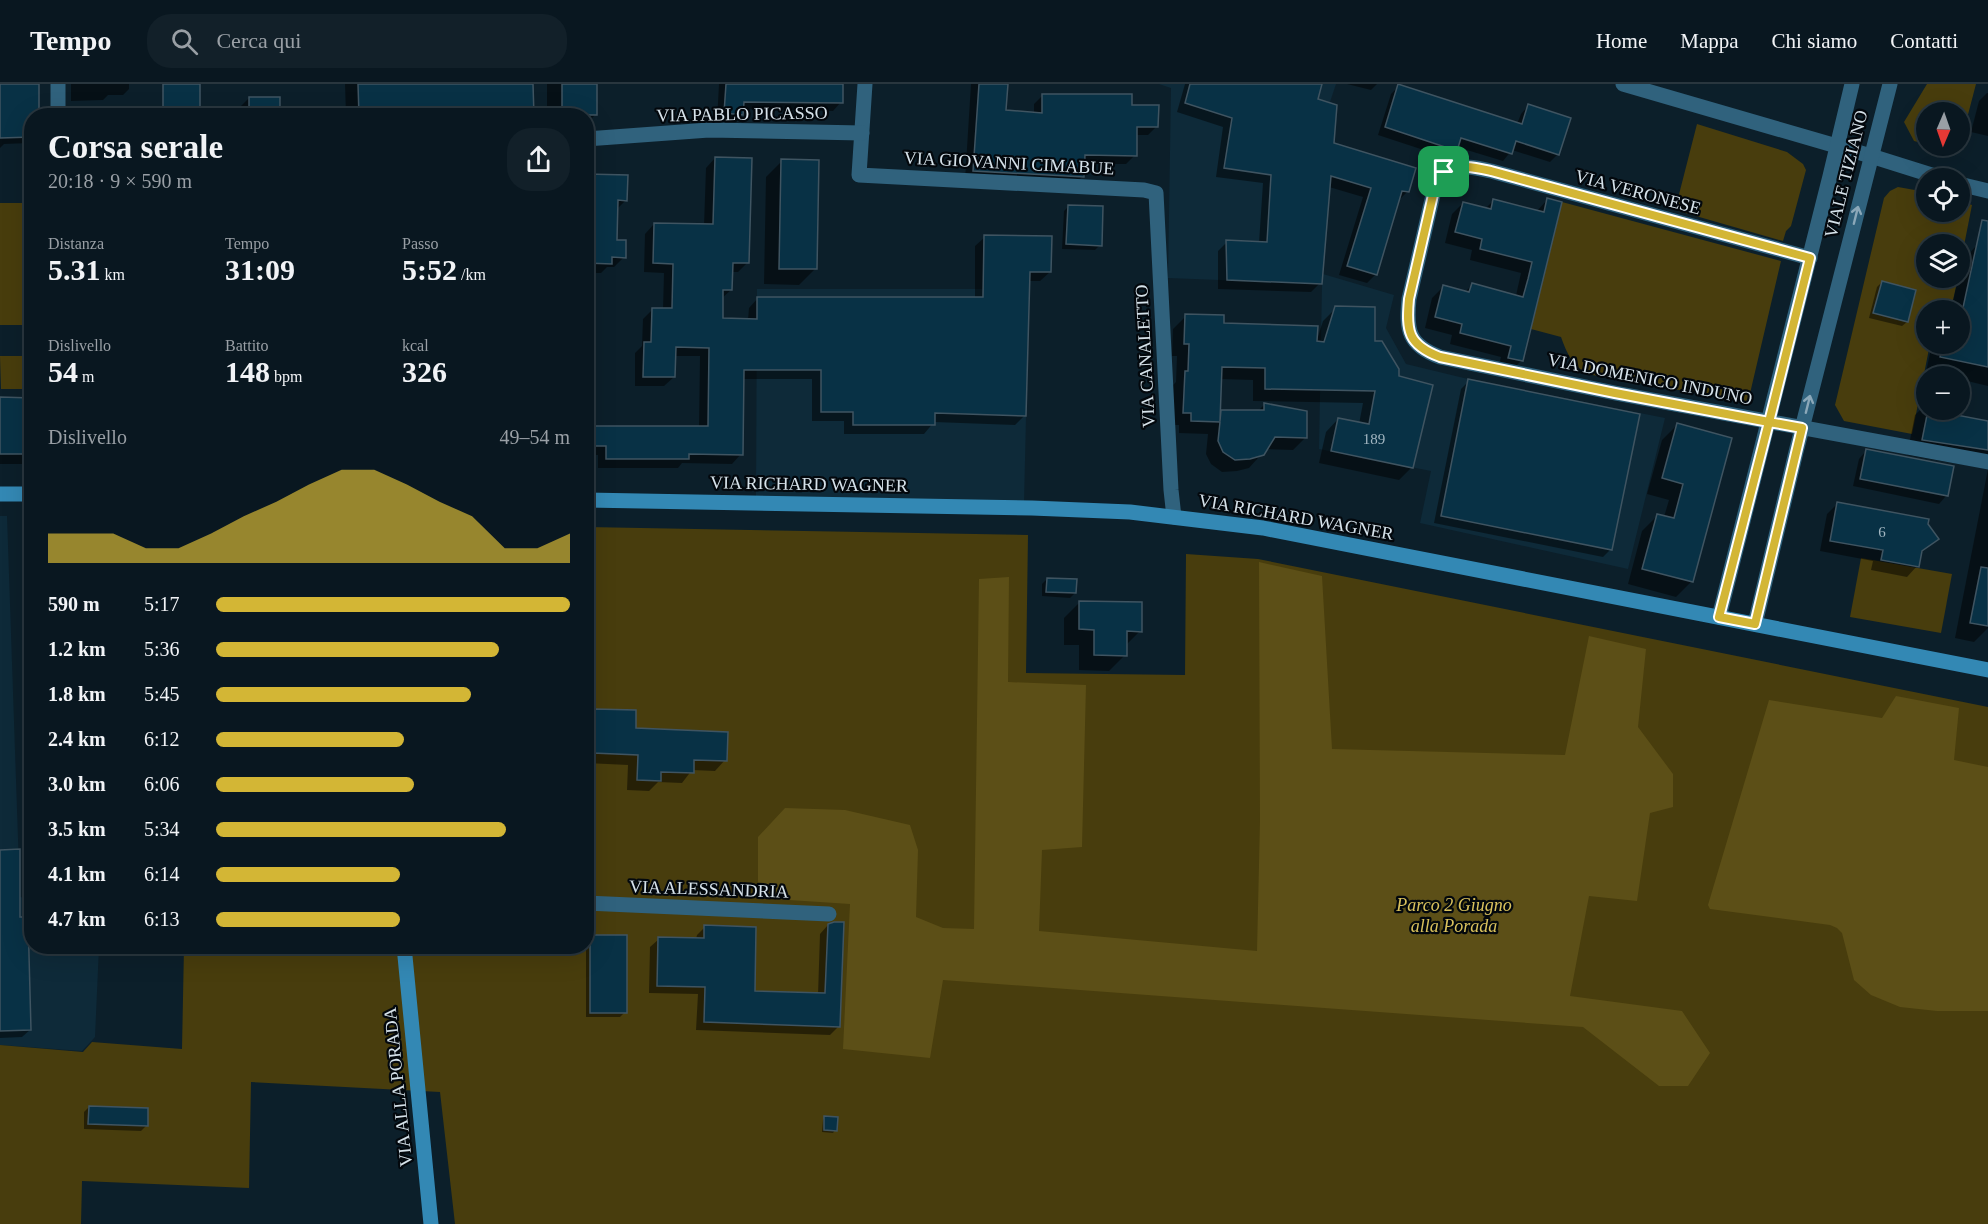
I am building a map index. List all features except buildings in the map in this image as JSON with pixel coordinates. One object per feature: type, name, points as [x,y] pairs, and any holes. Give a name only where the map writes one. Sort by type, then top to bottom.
[{"type":"street","points":[[58,84],[58,108]]},
{"type":"street","points":[[862,133],[865,84]]},
{"type":"street","points":[[1623,84],[1916,170]]},
{"type":"street","name":"VIALE TIZIANO","points":[[1719,617],[1852,84]]},
{"type":"street","name":"VIALE TIZIANO","points":[[1755,624],[1802,428],[1890,84]]},
{"type":"street","name":"VIA PABLO PICASSO","points":[[594,138],[709,130],[862,133]]},
{"type":"street","name":"VIA GIOVANNI CIMABUE","points":[[862,133],[859,175],[1144,190],[1156,193]]},
{"type":"street","name":"VIA VERONESE","points":[[1415,343],[1407,318],[1425,226],[1436,182],[1444,172],[1455,167],[1467,166],[1491,171],[1810,258]]},
{"type":"street","points":[[1970,187],[1988,191]]},
{"type":"street","name":"VIA CANALETTO","points":[[1156,193],[1174,517]]},
{"type":"street","name":"VIA DOMENICO INDUNO","points":[[1415,343],[1426,352],[1440,357],[1615,393],[1988,462]]},
{"type":"street","points":[[0,494],[24,494]]},
{"type":"street","name":"VIA RICHARD WAGNER","points":[[594,500],[1032,508],[1130,512],[1174,517],[1263,528],[1988,670]]},
{"type":"street","name":"VIA ALESSANDRIA","points":[[594,903],[829,914]]},
{"type":"street","name":"VIA ALLA PORADA","points":[[405,954],[431,1224]]},
{"type":"shaded area","points":[[1159,84],[1336,84],[1330,102],[1337,105],[1323,274],[1394,295],[1386,328],[1406,364],[1468,379],[1665,418],[1628,569],[1420,523],[1431,471],[1319,449],[1322,284],[1168,278],[1171,88]]},
{"type":"shaded area","points":[[757,289],[1029,289],[1024,503],[756,498]]},
{"type":"shaded area","points":[[0,516],[7,516],[20,897],[24,898],[24,954],[99,954],[95,1037],[82,1051],[0,1045]]},
{"type":"green space","points":[[1927,84],[1976,84],[1970,107],[1970,102],[1916,102]]},
{"type":"green space","points":[[1916,102],[1916,142],[1904,122]]},
{"type":"green space","points":[[1697,124],[1787,152],[1803,164],[1806,170],[1791,226],[1786,231],[1783,241],[1675,210]]},
{"type":"green space","points":[[1898,187],[1916,190],[1916,222],[1969,222],[1966,234],[1916,234],[1916,288],[1956,288],[1953,300],[1916,300],[1916,354],[1928,354],[1926,366],[1916,366],[1916,414],[1912,434],[1844,421],[1835,405],[1884,198]]},
{"type":"green space","points":[[1562,202],[1781,261],[1748,402],[1587,374],[1571,358],[1561,337],[1531,329]]},
{"type":"green space","points":[[0,203],[24,203],[24,325],[0,325]]},
{"type":"green space","points":[[0,356],[24,356],[24,389],[1,389]]},
{"type":"green space","name":"Parco 2 Giugno alla Porada","points":[[594,527],[1028,535],[1026,673],[1185,675],[1186,554],[1258,559],[1988,707],[1988,1224],[455,1224],[440,1092],[251,1082],[249,1188],[82,1181],[81,1224],[0,1224],[0,1045],[83,1052],[92,1042],[182,1049],[184,954],[594,954]]},
{"type":"green space","points":[[1861,558],[1952,574],[1941,633],[1850,617]]},
{"type":"green space","points":[[1259,562],[1322,576],[1332,749],[1565,755],[1589,636],[1646,649],[1638,727],[1673,774],[1673,807],[1650,813],[1637,901],[1589,896],[1570,996],[1682,1011],[1710,1053],[1688,1086],[1659,1086],[1583,1027],[943,980],[930,1058],[843,1049],[850,904],[758,898],[758,837],[785,808],[845,810],[910,825],[918,850],[916,917],[943,928],[974,929],[979,579],[1009,577],[1008,682],[1086,685],[1082,847],[1042,850],[1039,931],[1257,951],[1260,821]]},
{"type":"green space","points":[[1896,696],[1959,708],[1954,760],[1988,767],[1988,1011],[1937,1011],[1900,1007],[1871,995],[1854,980],[1842,933],[1837,928],[1830,925],[1710,909],[1708,905],[1769,700],[1882,718]]},
{"type":"route","points":[[1444,172],[1436,182],[1409,299],[1407,318],[1415,343],[1426,352],[1440,357],[1615,393],[1769,422],[1719,617],[1755,624],[1802,428],[1769,422],[1810,258],[1491,171],[1467,166],[1455,167],[1444,172]]}]
